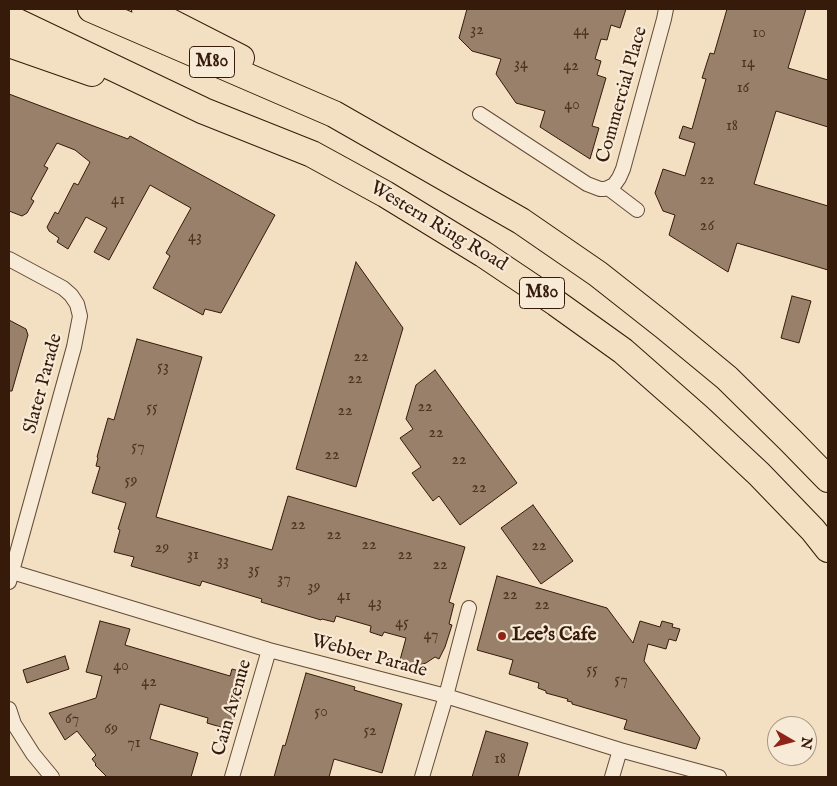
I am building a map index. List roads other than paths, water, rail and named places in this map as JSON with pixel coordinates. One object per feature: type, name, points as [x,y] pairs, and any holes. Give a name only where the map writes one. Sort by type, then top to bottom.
[{"type":"highway","name":"M80","points":[[91,9],[334,114],[521,221],[598,274],[727,378],[828,480]]},
{"type":"highway","points":[[145,9],[233,53],[278,78],[334,114]]},
{"type":"highway","name":"Western Ring Road","points":[[9,18],[204,111],[312,154],[377,189],[483,254],[623,351],[759,474],[821,540],[828,553]]},
{"type":"highway","points":[[9,44],[204,111]]},
{"type":"street","name":"Commercial Place","points":[[480,114],[587,184],[600,189],[614,185],[623,168],[666,9]]},
{"type":"street","name":"Commercial Place","points":[[608,188],[638,210]]},
{"type":"street","name":"Slater Parade","points":[[9,259],[63,288],[71,295],[80,316],[74,347],[9,575]]},
{"type":"street","name":"Webber Parade","points":[[9,575],[269,650],[446,696],[620,750],[719,777]]},
{"type":"street","points":[[422,777],[469,608]]},
{"type":"street","name":"Cain Avenue","points":[[232,777],[269,650]]},
{"type":"street","points":[[9,709],[14,724],[33,754],[52,777]]},
{"type":"street","points":[[612,777],[620,750]]},
{"type":"place","name":"Lee's Cafe","points":[[502,636]]}]
